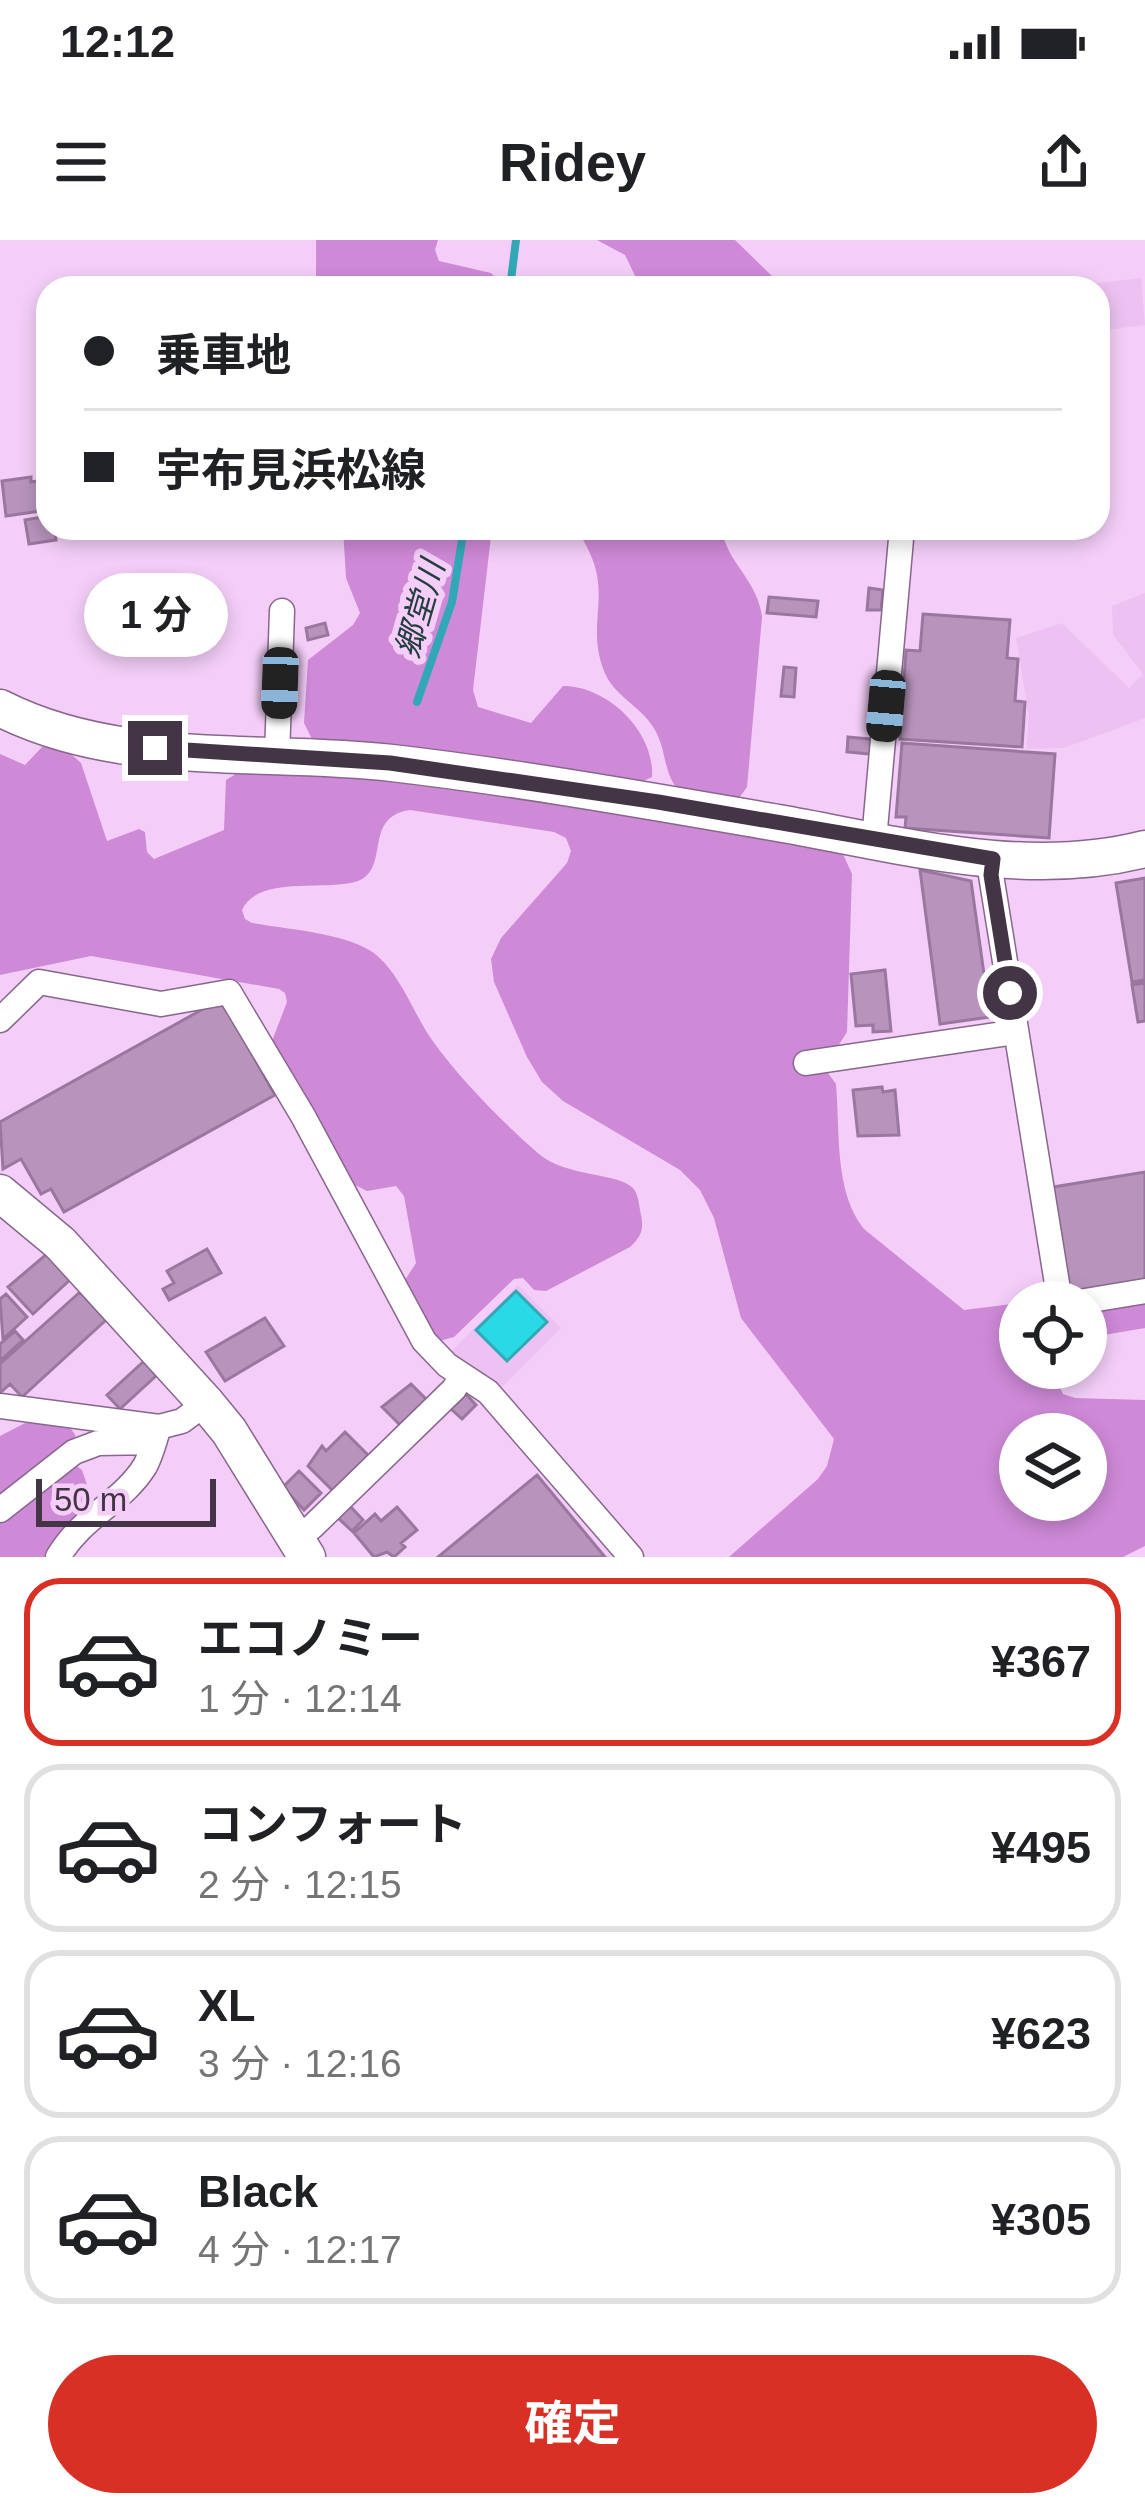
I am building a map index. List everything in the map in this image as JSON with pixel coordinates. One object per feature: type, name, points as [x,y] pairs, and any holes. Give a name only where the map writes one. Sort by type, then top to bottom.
[{"type":"main road","points":[[0,708],[58,732],[106,743],[390,763],[658,802],[993,859],[1081,862],[1145,849]]},
{"type":"main road","points":[[0,1193],[60,1243],[206,1402],[229,1431],[300,1548]]},
{"type":"street","points":[[874,840],[901,540]]},
{"type":"street","points":[[277,756],[282,610]]},
{"type":"street","points":[[993,859],[991,875],[1057,1281]]},
{"type":"street","points":[[0,1020],[39,982],[161,1004],[229,992],[304,1116],[414,1325],[434,1354],[500,1404],[631,1557]]},
{"type":"street","points":[[806,1063],[1016,1032]]},
{"type":"street","points":[[1107,1297],[1145,1291]]},
{"type":"street","points":[[300,1548],[313,1527],[454,1389],[462,1375]]},
{"type":"street","points":[[0,1510],[74,1451],[156,1435],[206,1402]]},
{"type":"street","points":[[0,1406],[156,1435]]},
{"type":"street","points":[[58,1557],[85,1520],[136,1480],[148,1462],[156,1435]]},
{"type":"shaded area","points":[[316,240],[438,240],[439,261],[494,276],[316,276]]},
{"type":"shaded area","points":[[597,240],[735,240],[772,276],[635,276],[625,255]]},
{"type":"shaded area","points":[[1141,278],[1145,325],[1110,329],[1110,282]]},
{"type":"shaded area","points":[[344,540],[491,540],[473,690],[478,707],[531,723],[563,686],[596,694],[637,728],[651,760],[652,777],[639,783],[312,739],[304,723],[308,660],[353,625],[360,613],[346,578]]},
{"type":"shaded area","points":[[582,540],[724,540],[754,591],[762,617],[747,787],[739,798],[676,787],[653,727],[608,679],[597,634],[596,569]]},
{"type":"shaded area","points":[[1145,593],[1145,718],[1064,748],[1026,749],[1029,717],[1016,638],[1062,623],[1129,688],[1143,674],[1113,635],[1112,606]]},
{"type":"shaded area","points":[[42,747],[70,753],[81,763],[107,841],[139,829],[145,832],[147,852],[154,859],[224,830],[226,780],[242,770],[388,780],[655,819],[843,854],[852,874],[847,1032],[830,1049],[821,1072],[836,1084],[840,1160],[854,1214],[864,1229],[964,1310],[999,1306],[999,1389],[1061,1389],[1075,1398],[1145,1400],[1145,1546],[1123,1557],[729,1557],[818,1479],[834,1439],[741,1318],[714,1218],[700,1190],[680,1170],[563,1101],[542,1082],[527,1057],[494,982],[491,959],[501,938],[567,863],[571,851],[566,838],[554,832],[410,810],[386,822],[373,865],[358,881],[278,888],[250,899],[242,910],[252,923],[328,936],[369,950],[397,979],[443,1055],[525,1142],[550,1161],[626,1183],[636,1194],[642,1229],[630,1247],[546,1291],[534,1290],[523,1278],[514,1279],[454,1337],[439,1341],[405,1280],[416,1263],[404,1196],[396,1186],[367,1191],[353,1184],[272,1041],[287,1002],[285,993],[91,956],[0,975],[0,754],[25,765]]},
{"type":"shaded area","points":[[518,1285],[561,1328],[500,1389],[449,1353]]},
{"type":"shaded area","points":[[516,1291],[547,1322],[507,1361],[476,1330]]},
{"type":"shaded area","points":[[1145,1300],[1145,1328],[1107,1334],[1107,1306]]},
{"type":"shaded area","points":[[29,1421],[69,1426],[76,1436],[0,1499],[0,1436]]},
{"type":"shaded area","points":[[74,1464],[82,1470],[92,1500],[49,1557],[0,1557],[0,1521]]},
{"type":"building","points":[[31,477],[31,482],[36,481],[36,512],[6,516],[2,481]]},
{"type":"building","points":[[36,518],[36,540],[56,540],[29,544],[25,520]]},
{"type":"building","points":[[869,588],[883,590],[881,610],[867,610]]},
{"type":"building","points":[[769,597],[818,601],[816,617],[767,613]]},
{"type":"building","points":[[923,614],[1010,620],[1007,658],[1018,659],[1015,701],[1025,702],[1022,747],[900,739],[906,650],[920,651]]},
{"type":"building","points":[[325,623],[328,635],[308,640],[306,628]]},
{"type":"building","points":[[784,667],[796,668],[794,697],[781,696]]},
{"type":"building","points":[[848,737],[871,739],[870,754],[847,752]]},
{"type":"building","points":[[902,743],[1055,754],[1049,838],[905,828],[906,817],[896,817]]},
{"type":"building","points":[[920,870],[971,881],[990,1017],[940,1024]]},
{"type":"building","points":[[1145,878],[1145,980],[1132,982],[1116,883]]},
{"type":"building","points":[[885,970],[891,1031],[873,1032],[873,1025],[856,1026],[851,974]]},
{"type":"building","points":[[1145,983],[1145,1021],[1138,1022],[1132,985]]},
{"type":"building","points":[[221,999],[275,1095],[64,1212],[51,1189],[41,1194],[21,1159],[3,1169],[0,1122]]},
{"type":"building","points":[[882,1087],[883,1092],[895,1090],[899,1135],[858,1136],[853,1090]]},
{"type":"building","points":[[1145,1172],[1145,1280],[1107,1286],[1107,1281],[1068,1281],[1053,1187]]},
{"type":"building","points":[[207,1249],[221,1273],[169,1300],[163,1289],[174,1283],[167,1271]]},
{"type":"building","points":[[49,1252],[72,1278],[33,1314],[8,1287]]},
{"type":"building","points":[[80,1292],[106,1320],[22,1397],[10,1384],[0,1393],[0,1364]]},
{"type":"building","points":[[6,1294],[27,1317],[3,1339],[0,1299]]},
{"type":"building","points":[[265,1318],[284,1346],[225,1381],[206,1352]]},
{"type":"building","points":[[15,1331],[23,1340],[0,1361],[0,1344]]},
{"type":"building","points":[[144,1361],[157,1375],[120,1409],[107,1395]]},
{"type":"building","points":[[411,1384],[428,1401],[402,1427],[382,1407]]},
{"type":"building","points":[[466,1394],[476,1405],[462,1419],[451,1409]]},
{"type":"building","points":[[345,1432],[370,1457],[334,1492],[308,1466],[322,1446],[326,1451]]},
{"type":"building","points":[[299,1471],[321,1493],[304,1510],[283,1487]]},
{"type":"building","points":[[537,1475],[605,1557],[438,1557]]},
{"type":"building","points":[[350,1506],[363,1520],[352,1531],[338,1518]]},
{"type":"building","points":[[397,1507],[417,1530],[401,1543],[405,1547],[394,1557],[387,1552],[374,1557],[354,1533],[375,1514],[381,1521]]},
{"type":"waterway","name":"郷堂川","points":[[512,276],[516,240]]},
{"type":"waterway","name":"郷堂川","points":[[417,702],[452,602],[462,540]]},
{"type":"route","points":[[155,748],[390,763],[658,802],[993,859],[991,875],[1010,993]]}]
